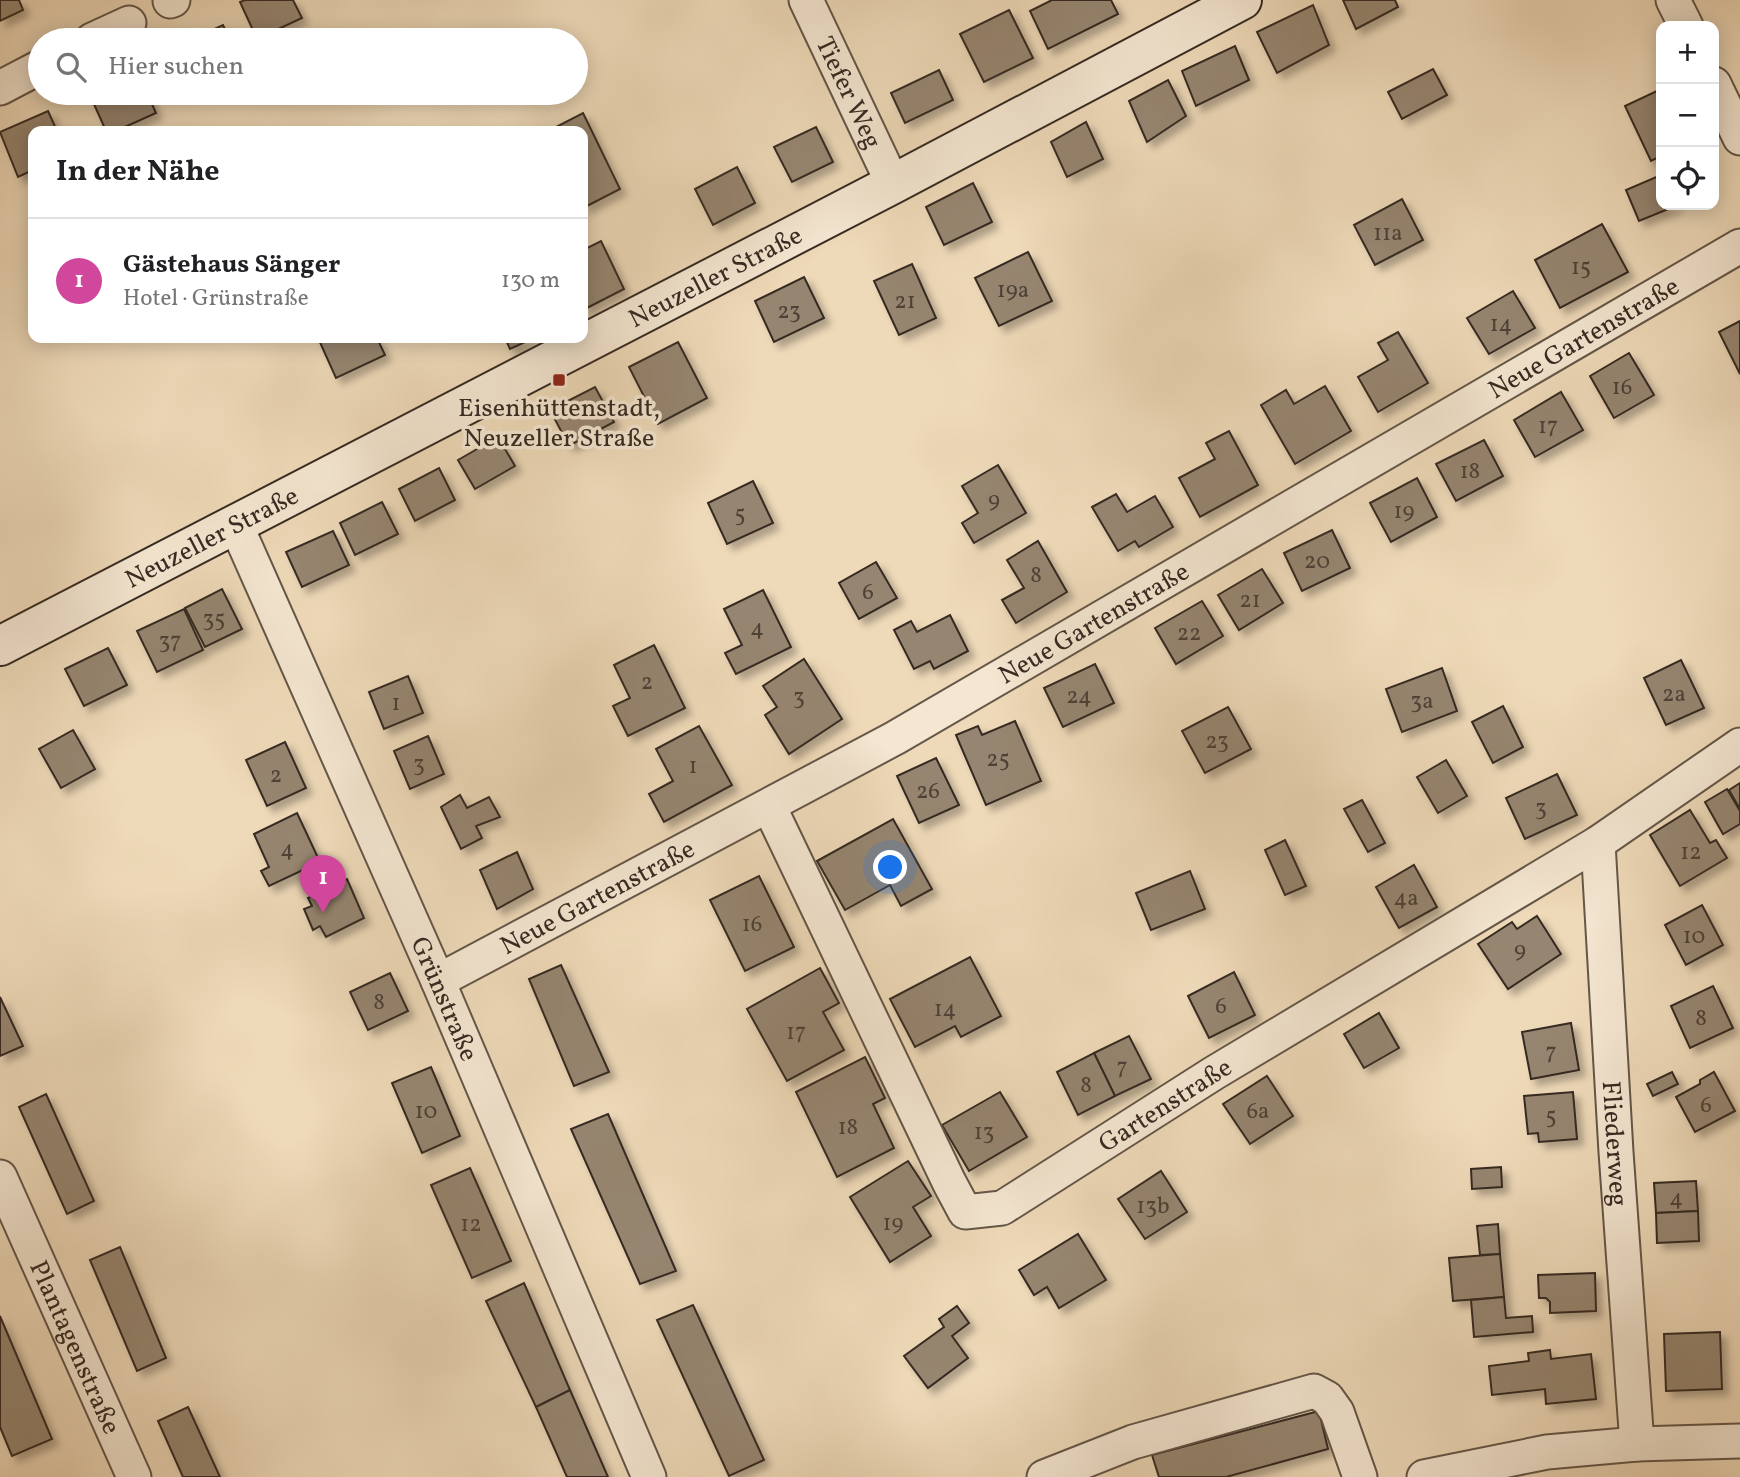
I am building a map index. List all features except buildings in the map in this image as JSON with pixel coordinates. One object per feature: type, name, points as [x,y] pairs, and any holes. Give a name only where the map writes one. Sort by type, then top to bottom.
[{"type":"main road","name":"Neuzeller Straße","points":[[588,341],[1242,0]]},
{"type":"main road","name":"Neuzeller Straße","points":[[0,646],[584,343]]},
{"type":"street","name":"Tiefer Weg","points":[[806,0],[893,184]]},
{"type":"street","points":[[1674,0],[1684,21]]},
{"type":"street","points":[[118,28],[129,23]]},
{"type":"street","points":[[0,88],[28,73]]},
{"type":"street","points":[[1714,84],[1740,138]]},
{"type":"street","name":"Neue Gartenstraße","points":[[438,981],[907,731],[1740,246]]},
{"type":"street","name":"Grünstraße","points":[[235,523],[438,981],[649,1477]]},
{"type":"street","name":"Gartenstraße","points":[[769,806],[965,1212],[1002,1208],[1214,1073],[1598,843],[1740,745]]},
{"type":"street","name":"Fliederweg","points":[[1598,843],[1615,1139],[1637,1444]]},
{"type":"street","name":"Plantagenstraße","points":[[0,1177],[134,1477]]},
{"type":"street","points":[[1044,1477],[1133,1442],[1314,1391],[1327,1398],[1337,1412],[1360,1477]]},
{"type":"street","points":[[1424,1477],[1547,1464],[1637,1444],[1740,1441]]},
{"type":"place","name":"Eisenhüttenstadt, Neuzeller Straße","points":[[559,380]]},
{"type":"place","name":"Gästehaus Sänger","points":[[323,913]]}]
